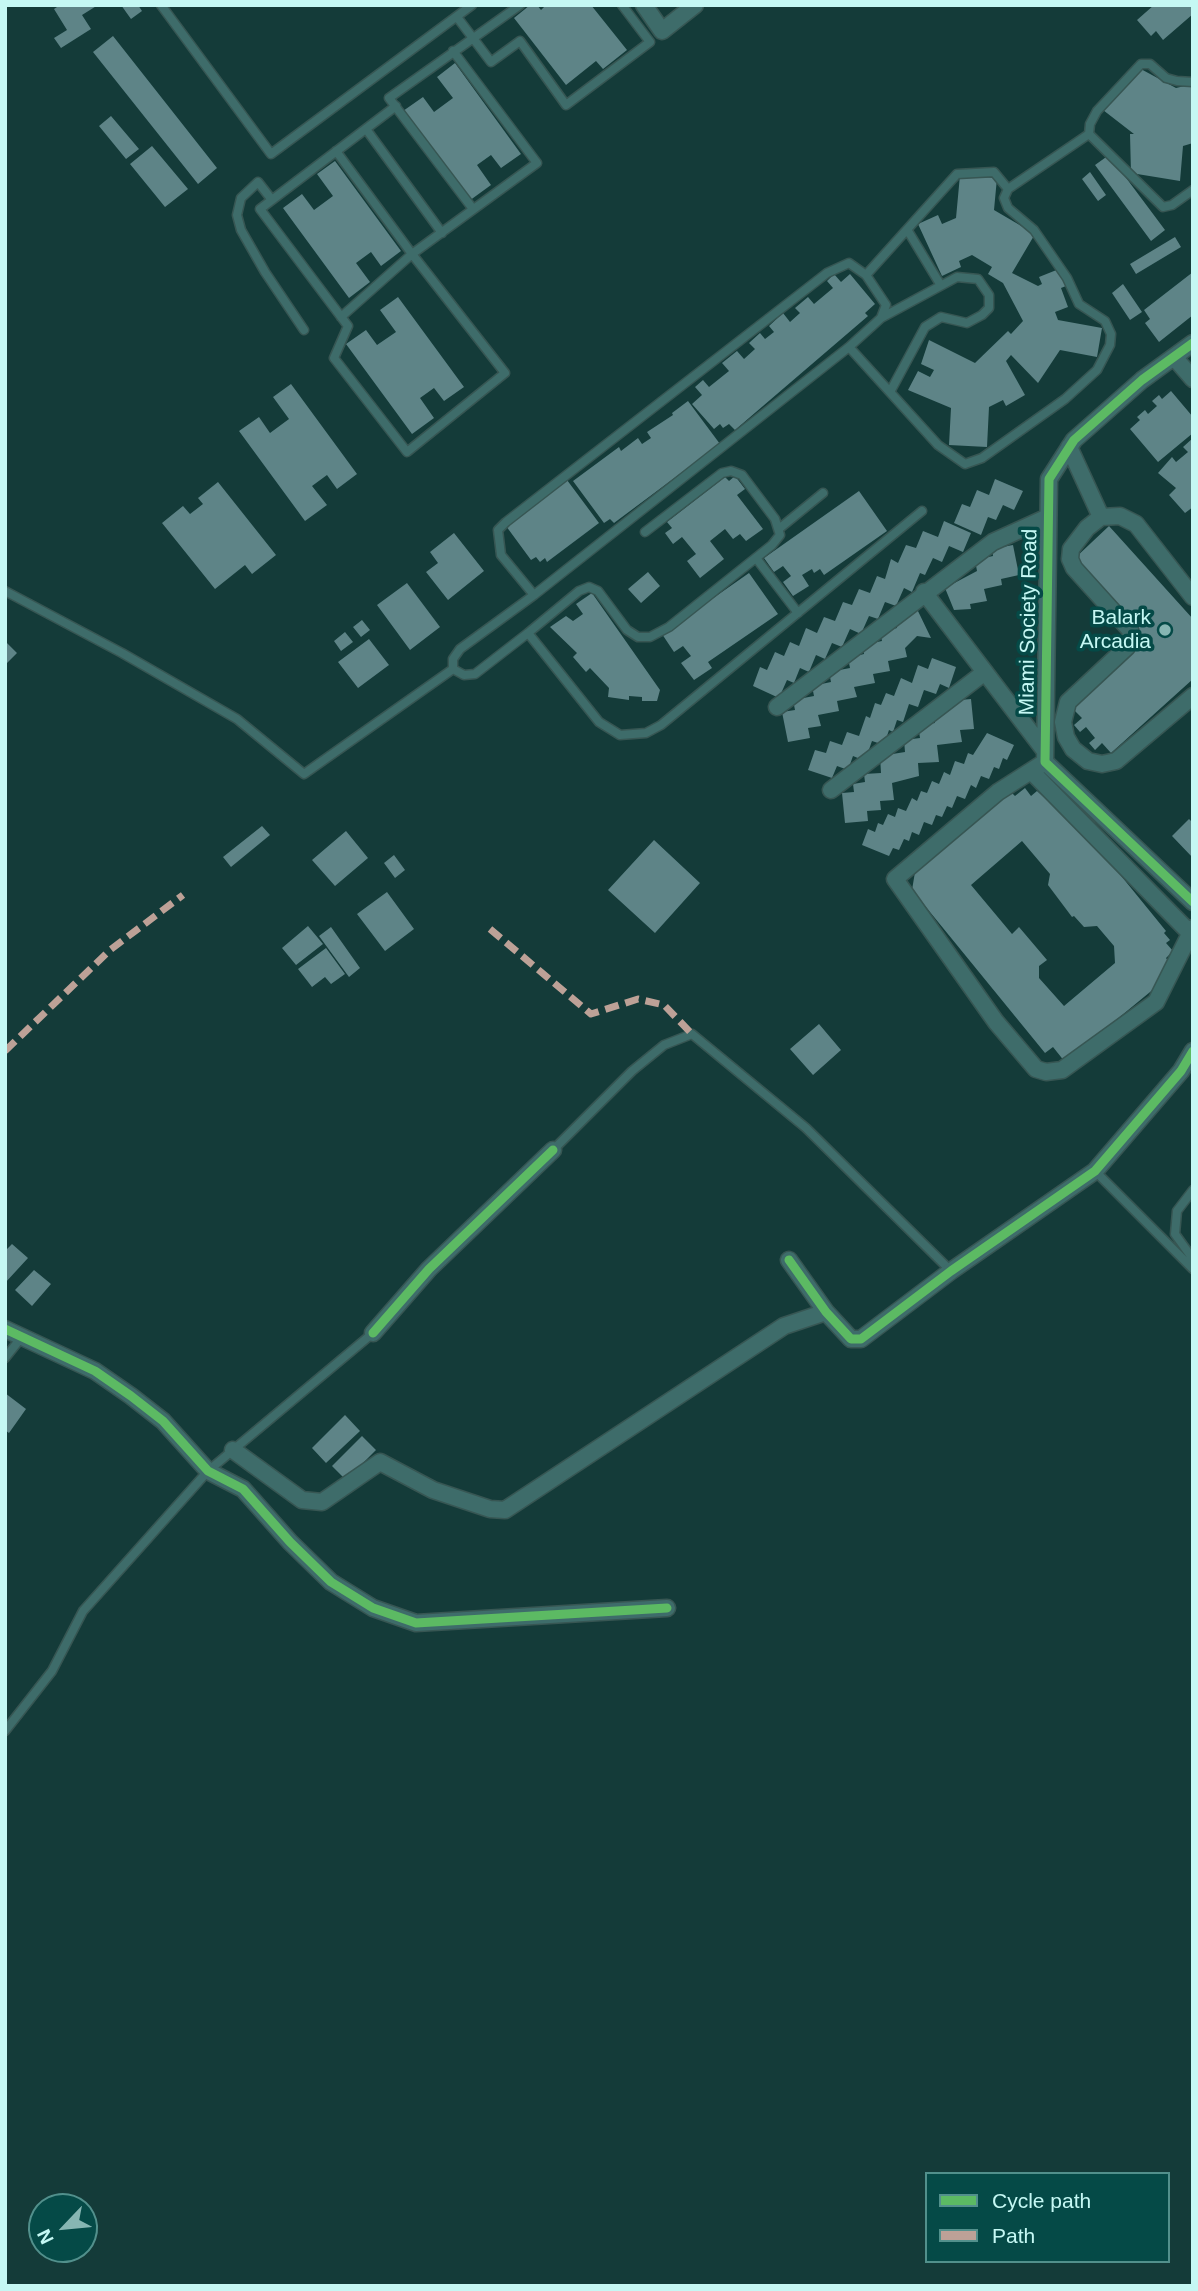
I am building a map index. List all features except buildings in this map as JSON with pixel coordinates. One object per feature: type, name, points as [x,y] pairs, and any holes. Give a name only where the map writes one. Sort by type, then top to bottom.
[{"type":"street","points":[[644,5],[662,31],[695,5]]},
{"type":"street","name":"Miami Society Road","points":[[1040,761],[1049,480],[1069,447],[1142,380],[1193,343]]},
{"type":"street","points":[[1174,357],[1193,379]]},
{"type":"street","points":[[1069,447],[1101,516]]},
{"type":"street","points":[[1193,597],[1136,524],[1120,516],[1101,516],[1087,528],[1071,549],[1070,559],[1074,568],[1130,630],[1131,638],[1127,647],[1068,702],[1063,722],[1066,737],[1073,749],[1088,761],[1102,764],[1116,761],[1193,696]]},
{"type":"street","points":[[777,707],[924,592],[993,542],[1048,517]]},
{"type":"street","points":[[924,592],[985,672],[1040,761],[1104,846],[1191,930],[1185,948],[1156,1002],[1062,1070],[1045,1072],[1036,1069],[996,1022],[895,879],[998,792],[1040,761]]},
{"type":"street","points":[[831,790],[985,672]]},
{"type":"street","points":[[1040,761],[1193,902]]},
{"type":"street","points":[[1104,846],[1118,831]]},
{"type":"street","points":[[789,1260],[827,1312],[851,1339],[861,1339],[951,1271],[1095,1171],[1187,1074],[1193,1051]]},
{"type":"street","points":[[373,1333],[429,1269],[553,1150]]},
{"type":"street","points":[[233,1450],[302,1500],[322,1502],[380,1462],[433,1490],[489,1509],[505,1510],[784,1326],[827,1312]]},
{"type":"street","points":[[5,1329],[94,1371],[131,1396],[163,1421],[208,1471],[243,1489],[290,1542],[331,1582],[373,1608],[416,1623],[667,1608]]},
{"type":"lane","points":[[161,5],[271,154],[472,5]]},
{"type":"lane","points":[[472,209],[389,98],[520,5]]},
{"type":"lane","points":[[457,16],[491,62],[520,41],[566,105],[650,42],[622,5]]},
{"type":"lane","points":[[341,317],[412,254],[537,163],[453,51]]},
{"type":"lane","points":[[849,347],[938,445],[965,464],[982,458],[1056,406],[1097,370],[1110,345],[1111,334],[1105,321],[1079,304],[1067,278],[1034,230],[1008,208],[1004,198],[1008,188],[1089,134],[1097,111],[1141,64],[1150,64],[1166,78],[1193,82]]},
{"type":"lane","points":[[336,151],[505,373],[407,452],[334,358],[348,326],[260,209],[336,151],[396,106]]},
{"type":"lane","points":[[366,129],[442,233]]},
{"type":"lane","points":[[1089,134],[1163,207],[1172,205],[1193,190]]},
{"type":"lane","points":[[866,275],[957,174],[994,172],[1008,188]]},
{"type":"lane","points":[[272,200],[258,182],[241,198],[237,215],[241,230],[265,272],[304,330]]},
{"type":"lane","points":[[908,230],[940,284]]},
{"type":"lane","points":[[534,595],[501,555],[498,530],[506,522],[827,273],[849,263],[866,275],[886,305],[881,318]]},
{"type":"lane","points":[[453,669],[453,659],[460,649],[534,595],[849,347],[881,318],[957,277],[978,279],[989,295],[989,308],[967,323],[941,317],[933,319],[925,327],[890,392]]},
{"type":"lane","points":[[453,669],[464,675],[475,674],[579,590],[589,587],[598,591],[627,630],[638,637],[650,637],[668,627],[772,545],[780,535],[780,528],[742,475],[731,471],[722,473],[645,532]]},
{"type":"lane","points":[[780,528],[823,494]]},
{"type":"lane","points":[[528,633],[599,722],[620,735],[646,733],[661,725],[922,511]]},
{"type":"lane","points":[[756,558],[798,613]]},
{"type":"lane","points":[[5,591],[122,653],[237,719],[304,774],[453,669]]},
{"type":"lane","points":[[553,1150],[632,1071],[664,1045],[692,1034],[806,1128],[951,1271]]},
{"type":"lane","points":[[1095,1171],[1193,1269]]},
{"type":"lane","points":[[1193,1190],[1177,1211],[1175,1234],[1193,1259]]},
{"type":"lane","points":[[5,1731],[52,1671],[83,1611],[208,1471],[373,1333]]},
{"type":"lane","points":[[5,1358],[21,1338]]},
{"type":"marked path","points":[[5,1051],[110,950],[183,895]]},
{"type":"marked path","points":[[490,929],[591,1014],[638,999],[664,1005],[692,1034]]},
{"type":"cycle path","points":[[1193,343],[1142,380],[1074,440],[1049,479],[1045,762],[1193,902]]},
{"type":"cycle path","points":[[789,1260],[826,1312],[851,1339],[861,1339],[951,1271],[1095,1171],[1181,1071],[1193,1051]]},
{"type":"cycle path","points":[[373,1333],[429,1269],[553,1150]]},
{"type":"cycle path","points":[[5,1329],[95,1371],[131,1396],[163,1421],[208,1471],[243,1489],[290,1542],[331,1582],[373,1608],[416,1623],[667,1608]]},
{"type":"place","name":"Balark Arcadia","points":[[1165,630]]}]
